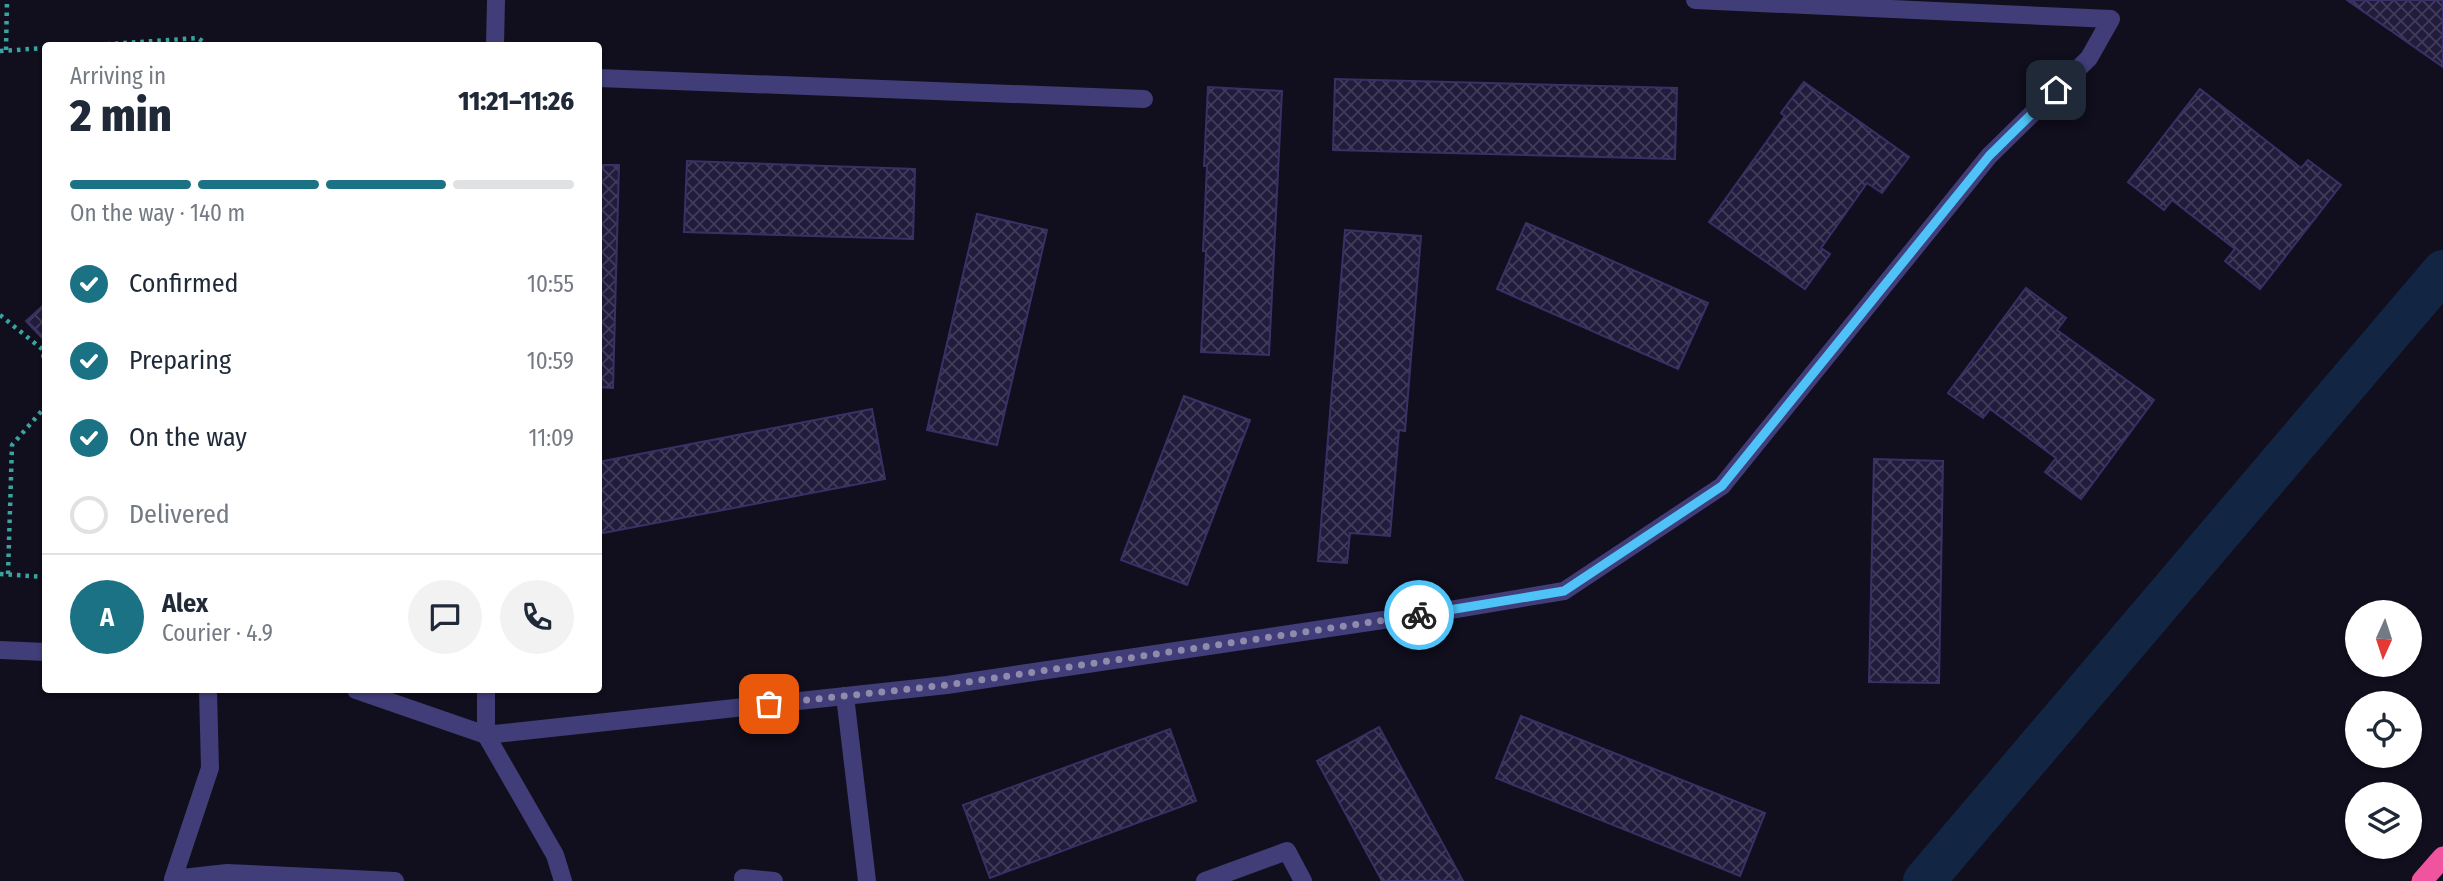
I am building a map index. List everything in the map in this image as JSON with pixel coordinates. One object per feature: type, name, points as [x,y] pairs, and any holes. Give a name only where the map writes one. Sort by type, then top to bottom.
[{"type":"highway","points":[[2423,881],[2443,857]]},
{"type":"street","points":[[495,42],[496,0]]},
{"type":"street","points":[[365,693],[486,735],[961,683],[1564,591],[1722,486],[1989,156],[2089,58],[2111,19],[1695,0]]},
{"type":"street","points":[[602,78],[1144,99]]},
{"type":"street","points":[[0,650],[42,652]]},
{"type":"street","points":[[208,693],[210,768],[173,879],[227,873],[396,881]]},
{"type":"street","points":[[486,693],[486,735],[555,855],[563,881]]},
{"type":"street","points":[[845,695],[867,881]]},
{"type":"street","points":[[1205,881],[1287,851],[1303,881]]},
{"type":"street","points":[[744,878],[774,881]]},
{"type":"path","points":[[7,0],[3,51],[42,48]]},
{"type":"path","points":[[140,42],[198,38],[204,42]]},
{"type":"path","points":[[0,315],[42,349]]},
{"type":"path","points":[[8,574],[12,445],[42,411]]},
{"type":"path","points":[[0,574],[42,577]]},
{"type":"building","points":[[2347,0],[2443,0],[2443,67]]},
{"type":"building","points":[[1335,79],[1677,88],[1675,159],[1333,150]]},
{"type":"building","points":[[1804,82],[1909,157],[1882,193],[1867,183],[1821,248],[1830,254],[1805,289],[1709,222],[1785,116],[1781,113]]},
{"type":"building","points":[[1208,87],[1282,91],[1269,355],[1201,352],[1206,251],[1203,251],[1207,166],[1204,166]]},
{"type":"building","points":[[2200,89],[2301,168],[2308,160],[2341,185],[2260,289],[2225,261],[2235,249],[2172,200],[2164,210],[2128,182]]},
{"type":"building","points":[[687,161],[915,169],[913,239],[684,232]]},
{"type":"building","points":[[602,165],[619,165],[613,388],[602,387]]},
{"type":"building","points":[[977,214],[1047,230],[997,445],[927,430]]},
{"type":"building","points":[[1526,223],[1708,303],[1678,369],[1497,289]]},
{"type":"building","points":[[1345,230],[1421,236],[1405,431],[1399,430],[1390,536],[1350,533],[1347,563],[1318,561]]},
{"type":"building","points":[[2026,288],[2066,318],[2057,330],[2154,400],[2081,499],[2045,472],[2056,458],[1990,409],[1983,418],[1948,393]]},
{"type":"building","points":[[42,307],[42,338],[26,321]]},
{"type":"building","points":[[1184,396],[1250,420],[1187,585],[1121,560]]},
{"type":"building","points":[[872,409],[885,479],[602,533],[602,461]]},
{"type":"building","points":[[1874,459],[1943,461],[1939,683],[1869,682]]},
{"type":"building","points":[[1521,716],[1765,813],[1740,876],[1496,778]]},
{"type":"building","points":[[1379,727],[1463,881],[1382,881],[1317,761]]},
{"type":"building","points":[[1170,729],[1196,801],[990,878],[963,805]]},
{"type":"waterway","points":[[1924,881],[2443,271]]},
{"type":"way so far","points":[[769,704],[947,685],[1419,615]]},
{"type":"route","points":[[1419,615],[1564,591],[1722,486],[1989,156],[2056,90]]}]
